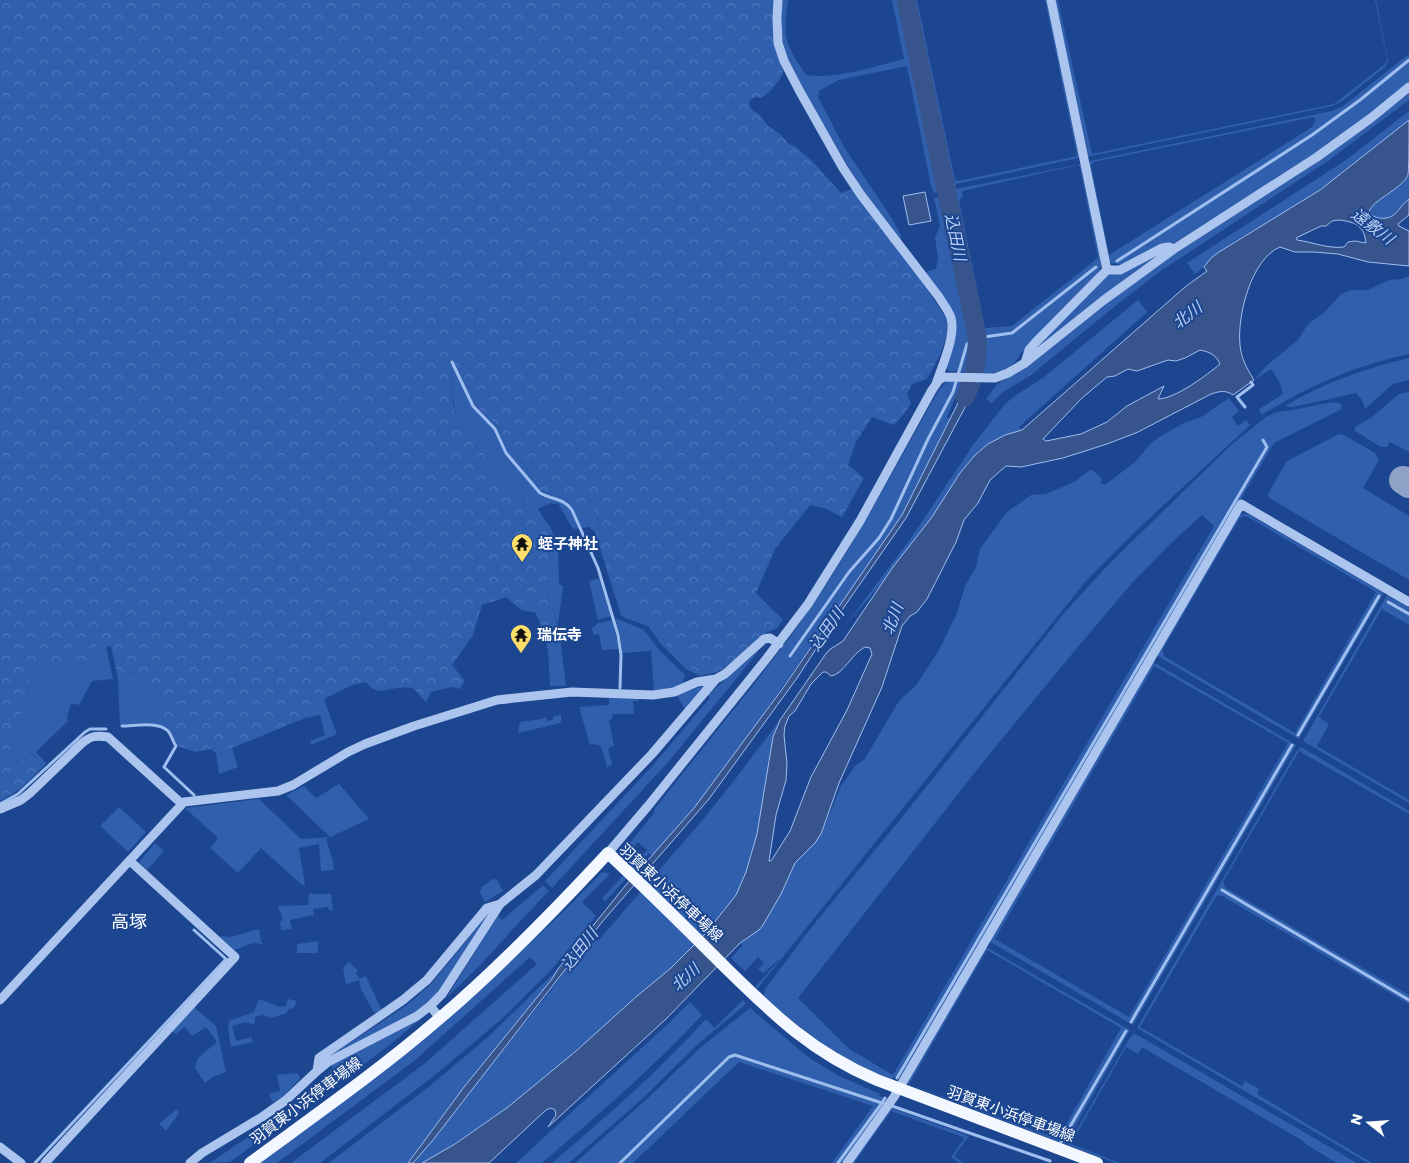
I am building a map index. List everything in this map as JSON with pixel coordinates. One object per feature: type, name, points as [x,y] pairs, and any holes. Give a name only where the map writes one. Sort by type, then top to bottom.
[{"type":"main road","name":"羽賀東小浜停車場線","points":[[250,1163],[400,1051],[440,1018],[526,938],[608,853],[788,1027],[816,1048],[863,1074],[899,1089],[1097,1163]]},
{"type":"street","points":[[608,853],[779,644],[808,604],[846,545],[936,384],[952,334],[950,315],[861,195],[799,90],[784,61],[778,43],[778,0]]},
{"type":"street","points":[[1051,0],[1106,270]]},
{"type":"street","points":[[936,384],[944,377],[949,376],[1002,376],[1025,363],[1104,300],[1174,249],[1317,157],[1371,118],[1409,87]]},
{"type":"street","points":[[1025,363],[1029,350],[1035,343],[1106,270],[1120,270],[1162,248],[1169,247],[1174,249]]},
{"type":"street","points":[[846,1163],[899,1089],[1241,504],[1409,602]]},
{"type":"street","points":[[0,1000],[184,802],[278,791],[292,785],[348,752],[382,737],[497,700],[572,692],[653,695],[674,692],[697,682],[725,674],[764,639],[770,638],[779,644]]},
{"type":"street","points":[[190,1163],[202,1153],[255,1122],[286,1100],[328,1062],[417,1016],[430,1006],[442,994],[500,904],[536,875],[569,841],[652,754],[716,678]]},
{"type":"street","points":[[0,809],[21,800],[88,738],[97,735],[108,737],[182,804]]},
{"type":"street","points":[[44,1163],[235,957],[130,861]]},
{"type":"street","points":[[317,1070],[319,1058],[403,1000],[427,980],[487,908],[500,904]]},
{"type":"street","points":[[430,1006],[440,1018]]},
{"type":"street","points":[[0,1147],[21,1163]]},
{"type":"green space","points":[[0,0],[774,0],[783,73],[768,93],[761,98],[756,97],[750,100],[749,104],[752,110],[760,115],[769,127],[779,133],[789,144],[796,147],[814,163],[841,193],[853,189],[922,281],[924,300],[929,310],[941,322],[942,340],[945,341],[940,355],[927,379],[912,384],[907,394],[911,403],[894,425],[872,417],[856,442],[848,465],[864,478],[842,517],[824,508],[810,505],[775,549],[756,593],[783,620],[776,629],[764,634],[729,665],[719,671],[704,675],[691,668],[686,657],[665,645],[664,634],[660,625],[646,613],[625,605],[614,593],[595,532],[600,524],[594,511],[584,507],[574,508],[564,499],[538,489],[533,475],[517,457],[511,446],[504,441],[498,427],[475,404],[459,370],[452,370],[452,394],[455,411],[476,447],[493,460],[488,468],[510,490],[536,505],[550,527],[548,600],[557,621],[560,635],[555,649],[548,650],[535,612],[521,610],[506,597],[482,605],[473,635],[452,665],[465,681],[460,689],[452,687],[431,692],[426,702],[413,688],[395,688],[382,691],[370,687],[366,682],[350,686],[326,698],[322,711],[232,748],[224,748],[216,753],[211,749],[195,752],[178,746],[164,722],[160,691],[145,679],[118,679],[111,646],[106,647],[97,644],[90,661],[70,667],[40,664],[30,667],[26,702],[9,734],[12,758],[18,762],[30,752],[43,767],[19,790],[0,801]]},
{"type":"green space","points":[[782,0],[788,0],[786,32],[793,55],[806,75],[829,76],[855,72],[904,59],[892,0],[900,0],[939,192],[934,193],[931,186],[907,66],[839,80],[819,91],[818,97],[844,147],[889,214],[901,235],[901,241],[864,193],[804,92],[784,52],[782,43]]},
{"type":"green space","points":[[912,0],[917,0],[955,180],[958,181],[1077,156],[1045,0],[1047,0],[1079,158],[956,184],[956,189],[1080,164],[1101,267],[1097,276],[1021,353],[1014,363],[1005,369],[983,373],[984,354],[981,330]],"holes":[[[1078,165],[1080,167],[1098,258],[1012,326],[985,328],[959,200],[963,197],[962,191]]]},
{"type":"green space","points":[[1055,0],[1058,0],[1092,154],[1334,104],[1385,64],[1387,59],[1375,0],[1388,61],[1385,67],[1341,102],[1332,106],[1087,157]]},
{"type":"green space","points":[[1409,54],[1409,82],[1315,154],[1174,243],[1163,246],[1122,265],[1109,261],[1088,163],[1090,161],[1332,111],[1343,106]],"holes":[[[1314,117],[1316,120],[1312,127],[1109,255],[1091,166],[1093,162]]]},
{"type":"green space","points":[[1409,93],[1409,100],[1328,161],[1162,270],[1030,376],[1003,392],[992,403],[986,399],[997,384],[1026,367],[1135,282],[1170,257],[1319,161]]},
{"type":"green space","points":[[1409,111],[1409,120],[1334,180],[1229,245],[1211,258],[1195,274],[1187,263],[1346,160]]},
{"type":"green space","points":[[1409,175],[1409,199],[1394,215],[1387,219],[1375,217],[1369,212],[1373,205],[1401,184]]},
{"type":"green space","points":[[940,196],[970,329],[971,356],[968,372],[949,371],[946,368],[955,338],[955,319],[925,274],[936,269],[938,258],[935,238],[940,226],[934,198]]},
{"type":"green space","points":[[1165,251],[1134,272],[1035,350],[1108,275]]},
{"type":"green space","points":[[1409,276],[1409,354],[1352,370],[1297,395],[1262,415],[1259,409],[1283,394],[1280,383],[1271,369],[1254,380],[1266,366],[1298,340],[1308,324],[1324,313],[1341,294],[1352,290],[1368,290],[1389,280],[1402,279]]},
{"type":"green space","points":[[922,281],[947,320],[948,332],[945,341],[942,340],[939,322],[924,301]]},
{"type":"green space","points":[[1138,300],[1147,312],[1019,427],[1022,430],[991,443],[980,450],[969,462],[957,477],[912,546],[845,626],[911,538],[973,445],[1005,404],[1043,378]]},
{"type":"green space","points":[[1409,358],[1409,380],[1393,384],[1365,409],[1362,400],[1356,393],[1293,407],[1285,406],[1314,390],[1345,377]]},
{"type":"green space","points":[[452,370],[459,370],[475,404],[498,427],[504,441],[511,446],[517,457],[533,475],[538,489],[564,499],[574,508],[584,507],[594,511],[600,524],[595,532],[589,527],[574,529],[558,503],[551,503],[538,509],[533,503],[512,492],[495,477],[488,468],[493,460],[483,454],[469,439],[465,427],[456,415],[452,393]]},
{"type":"green space","points":[[949,381],[962,382],[947,417],[951,419],[908,506],[740,747],[694,808],[652,856],[649,853],[605,902],[602,898],[647,850],[638,842],[626,855],[624,850],[774,658],[812,606],[862,527],[938,391]]},
{"type":"green space","points":[[1409,392],[1409,452],[1390,442],[1387,447],[1381,447],[1355,431],[1355,427],[1372,417],[1399,394]]},
{"type":"green space","points":[[1229,398],[1239,411],[1232,417],[1238,426],[1246,420],[1250,425],[1139,528],[1086,581],[757,989],[755,987],[781,958],[763,973],[758,969],[764,963],[758,957],[745,971],[731,958],[743,945],[740,943],[763,925],[781,894],[795,863],[821,834],[841,786],[855,766],[864,760],[899,701],[917,684],[939,650],[957,613],[965,586],[976,567],[980,549],[1007,512],[1031,495],[1046,494],[1076,481],[1088,471],[1092,470],[1102,478],[1100,483],[1105,485],[1135,462],[1150,444],[1161,436],[1184,423],[1201,417]]},
{"type":"green space","points":[[1333,402],[1341,404],[1342,409],[1274,443],[899,1079],[894,1077],[891,1079],[855,1063],[823,1044],[794,1022],[764,996],[765,989],[810,929],[899,821],[1065,612],[1110,563],[1231,445],[1266,417],[1276,412]],"holes":[[[1202,515],[1214,526],[893,1075],[849,1049],[798,998],[987,757],[1131,584]]]},
{"type":"green space","points":[[1339,434],[1375,453],[1379,460],[1363,488],[1409,516],[1409,580],[1269,498],[1268,494],[1287,461]]},
{"type":"green space","points":[[1248,514],[1384,593],[1299,739],[1156,655],[1238,516]],"holes":[[[1243,516],[1248,517],[1376,592],[1295,733],[1165,657],[1163,653],[1163,649],[1239,519]]]},
{"type":"green space","points":[[550,527],[557,541],[555,543],[558,550],[559,584],[563,586],[558,624],[547,593]]},
{"type":"green space","points":[[599,578],[611,616],[598,620],[589,581]]},
{"type":"green space","points":[[614,593],[625,605],[646,613],[660,625],[664,634],[665,645],[686,657],[691,668],[704,675],[700,676],[686,669],[660,643],[648,626],[621,615]]},
{"type":"green space","points":[[1387,595],[1409,608],[1409,625],[1382,609],[1319,717],[1329,724],[1317,746],[1409,800],[1409,803],[1303,741]]},
{"type":"green space","points":[[615,618],[644,630],[659,650],[685,675],[682,684],[674,688],[654,690],[651,651],[622,653],[620,635]]},
{"type":"green space","points":[[612,620],[619,649],[602,650],[599,634],[594,635],[592,629],[598,623]]},
{"type":"green space","points":[[560,637],[566,686],[550,686],[548,650],[558,645]]},
{"type":"green space","points":[[96,643],[106,647],[113,679],[92,681],[79,705],[71,703],[67,717],[68,721],[36,752],[46,763],[43,767],[31,752],[18,762],[12,758],[9,734],[26,702],[30,667],[40,664],[70,667],[90,661]]},
{"type":"green space","points":[[761,648],[670,760],[552,888],[545,881],[654,764],[710,698],[708,695]]},
{"type":"green space","points":[[1153,662],[1296,745],[1133,1025],[989,941]],"holes":[[[1154,666],[1288,743],[1129,1017],[995,939]]]},
{"type":"green space","points":[[118,679],[145,679],[160,691],[164,722],[167,727],[148,723],[120,725]]},
{"type":"green space","points":[[705,685],[685,709],[676,695]]},
{"type":"green space","points":[[609,696],[638,698],[639,701],[633,701],[634,714],[613,714],[612,719],[609,720],[614,746],[608,748],[612,765],[607,767],[601,746],[590,745],[579,707],[609,705]]},
{"type":"green space","points":[[324,700],[337,734],[311,745],[310,741],[325,735],[320,715],[307,718],[323,708]]},
{"type":"green space","points":[[561,715],[561,722],[557,724],[518,733],[520,722],[546,717],[547,721],[552,720],[554,716]]},
{"type":"green space","points":[[780,720],[773,737],[757,834],[746,872],[736,895],[705,934],[671,968],[576,1051],[508,1107],[439,1154],[422,1163],[413,1163],[592,936],[598,941],[705,817]]},
{"type":"green space","points":[[1301,747],[1409,811],[1409,814],[1299,751],[1223,882],[1226,888],[1409,995],[1409,1004],[1222,896],[1217,895],[1140,1027],[1242,1086],[1245,1081],[1259,1089],[1257,1094],[1372,1163],[1368,1163],[1137,1028],[1296,752]]},
{"type":"green space","points":[[224,748],[232,748],[238,767],[219,774],[216,753]]},
{"type":"green space","points":[[339,784],[369,819],[326,839],[334,870],[321,871],[319,844],[299,848],[305,885],[302,885],[261,848],[238,873],[210,848],[218,838],[185,808],[259,799],[301,839],[330,837],[286,795],[304,786],[316,798]]},
{"type":"green space","points":[[119,807],[146,832],[128,852],[100,826]]},
{"type":"green space","points":[[155,843],[164,851],[147,870],[139,862]]},
{"type":"green space","points":[[602,872],[610,874],[582,902],[596,916],[552,969],[504,1017],[435,1075],[320,1163],[291,1163],[424,1064],[537,964],[530,957],[414,1061],[277,1163],[260,1163],[474,996]]},
{"type":"green space","points":[[493,879],[497,880],[503,891],[485,902],[480,893],[482,887]]},
{"type":"green space","points":[[543,885],[549,891],[446,998],[498,916],[502,920]]},
{"type":"green space","points":[[309,894],[331,894],[333,911],[329,910],[328,907],[313,909],[314,915],[290,920],[292,929],[281,930],[280,922],[283,920],[278,906],[308,905]]},
{"type":"green space","points":[[489,913],[439,992],[417,1011],[328,1057],[407,1005],[431,984]]},
{"type":"green space","points":[[259,929],[263,944],[250,944],[234,950],[220,937],[231,937]]},
{"type":"green space","points":[[318,941],[318,953],[297,953],[297,944]]},
{"type":"green space","points":[[986,947],[1130,1030],[1065,1144],[906,1083]],"holes":[[[987,950],[1121,1028],[1058,1139],[909,1084]]]},
{"type":"green space","points":[[349,962],[358,971],[356,973],[359,979],[366,976],[381,1009],[376,1013],[361,989],[359,980],[346,984],[343,968]]},
{"type":"green space","points":[[558,969],[552,979],[464,1087],[408,1163],[329,1163],[431,1085],[488,1037]]},
{"type":"green space","points":[[259,999],[280,1007],[286,1006],[288,999],[297,1001],[294,1008],[288,1009],[287,1013],[271,1018],[263,1015],[255,1017],[255,1023],[245,1022],[232,1026],[236,1041],[251,1037],[253,1042],[231,1047],[228,1028],[229,1021],[254,1012]]},
{"type":"green space","points":[[743,1000],[746,1004],[698,1044],[643,1098],[569,1163],[552,1163],[651,1076],[706,1019],[714,1028]]},
{"type":"green space","points":[[690,1002],[702,1015],[644,1073],[542,1163],[516,1163],[670,1022]]},
{"type":"green space","points":[[194,1007],[216,1026],[226,1072],[213,1077],[205,1083],[195,1068],[198,1058],[217,1042],[206,1027],[192,1036],[185,1027],[176,1034],[172,1031]]},
{"type":"green space","points":[[750,1008],[808,1057],[839,1076],[887,1099],[842,1163],[832,1163],[873,1106],[739,1062],[633,1163],[575,1163],[649,1097],[701,1047]]},
{"type":"green space","points":[[421,1019],[382,1051],[230,1162],[210,1163],[291,1107],[333,1069],[331,1065]]},
{"type":"green space","points":[[1134,1033],[1357,1163],[1337,1163],[1303,1141],[1142,1047],[1138,1054],[1126,1047],[1071,1144],[1120,1163],[1068,1145]]},
{"type":"green space","points":[[298,1073],[300,1079],[283,1096],[273,1102],[270,1093],[280,1091],[277,1075]]},
{"type":"green space","points":[[891,1108],[969,1136],[954,1156],[963,1163],[959,1163],[951,1157],[964,1139],[963,1137],[891,1111],[854,1163],[852,1163]]},
{"type":"green space","points":[[177,1109],[179,1113],[166,1131],[159,1124]]},
{"type":"water","points":[[1409,120],[1408,175],[1400,185],[1376,203],[1369,212],[1377,218],[1390,217],[1409,199],[1409,215],[1398,224],[1409,231],[1409,266],[1368,262],[1338,254],[1295,252],[1280,247],[1270,253],[1261,263],[1248,290],[1241,319],[1241,350],[1254,380],[1233,395],[1228,392],[1211,394],[1138,432],[1107,444],[1063,458],[1021,467],[1006,466],[990,480],[978,503],[964,520],[956,542],[927,599],[902,626],[882,687],[839,783],[821,834],[815,843],[795,863],[781,894],[759,930],[740,943],[666,1019],[548,1127],[556,1115],[555,1110],[551,1108],[546,1110],[489,1163],[422,1163],[455,1144],[508,1107],[576,1051],[671,968],[705,934],[736,895],[746,872],[757,834],[773,737],[780,720],[825,655],[843,641],[893,567],[932,517],[960,473],[975,455],[988,444],[1005,435],[1022,430],[1185,287],[1207,271],[1204,267],[1211,258],[1320,190]],"holes":[[[1339,220],[1358,226],[1365,237],[1366,243],[1355,241],[1348,242],[1344,247],[1332,247],[1297,240],[1296,238],[1321,226],[1326,226],[1332,221]],[[1200,350],[1212,354],[1220,364],[1182,391],[1158,399],[1164,386],[1127,406],[1107,422],[1081,434],[1046,441],[1043,439],[1082,398],[1107,377],[1115,376],[1128,369],[1137,371],[1168,360],[1176,361]],[[865,647],[870,648],[872,654],[847,710],[811,777],[790,831],[771,861],[769,861],[776,815],[786,780],[787,764],[784,735],[789,716],[795,711],[811,684],[823,672],[831,676],[840,672]]]},
{"type":"water","points":[[925,192],[931,221],[909,225],[903,196]]},
{"type":"water","points":[[966,383],[978,383],[906,518],[797,678],[709,799],[602,922],[433,1140],[413,1163],[408,1163],[464,1087],[552,979],[558,969],[625,886],[694,808],[783,688],[902,515]]},
{"type":"waterway","name":"込田川","points":[[906,0],[977,336],[975,367],[965,397]]},
{"type":"waterway","points":[[1117,261],[1312,135],[1360,100],[1409,60]]},
{"type":"waterway","points":[[790,656],[849,572],[879,538],[891,519],[928,439],[953,392],[967,344],[984,337],[1012,333],[1096,267]]},
{"type":"waterway","points":[[452,362],[473,406],[495,429],[506,453],[540,493],[562,501],[572,510],[598,568],[618,635],[621,655],[620,688]]},
{"type":"waterway","points":[[1245,407],[1237,397],[1253,385],[1251,382]]},
{"type":"waterway","points":[[897,1078],[1267,447],[1263,440]]},
{"type":"waterway","points":[[1298,735],[1379,596]]},
{"type":"waterway","points":[[1388,602],[1409,614]]},
{"type":"waterway","points":[[122,726],[152,725],[168,731],[176,746],[164,767],[194,795]]},
{"type":"waterway","points":[[0,804],[18,794],[85,732],[90,729],[106,729]]},
{"type":"waterway","points":[[1131,1022],[1292,745]]},
{"type":"waterway","points":[[1222,890],[1409,1000]]},
{"type":"waterway","points":[[35,1163],[226,959],[194,930]]},
{"type":"waterway","points":[[1061,1142],[1126,1031]]},
{"type":"waterway","points":[[620,1163],[729,1057],[735,1055],[882,1103],[885,1098]]},
{"type":"waterway","points":[[838,1163],[883,1103]]},
{"type":"waterway","points":[[892,1106],[1050,1161]]},
{"type":"taxiway","points":[[1403,480],[1409,484]]},
{"type":"place","name":"蛭子神社","points":[[522,563]]},
{"type":"place","name":"瑞伝寺","points":[[521,654]]},
{"type":"district","name":"高塚","points":[[129,922]]},
{"type":"water label","name":"遠敷川","points":[[1373,226]]},
{"type":"water label","name":"北川","points":[[1187,315]]},
{"type":"water label","name":"北川","points":[[892,619]]},
{"type":"water label","name":"北川","points":[[685,977]]}]
